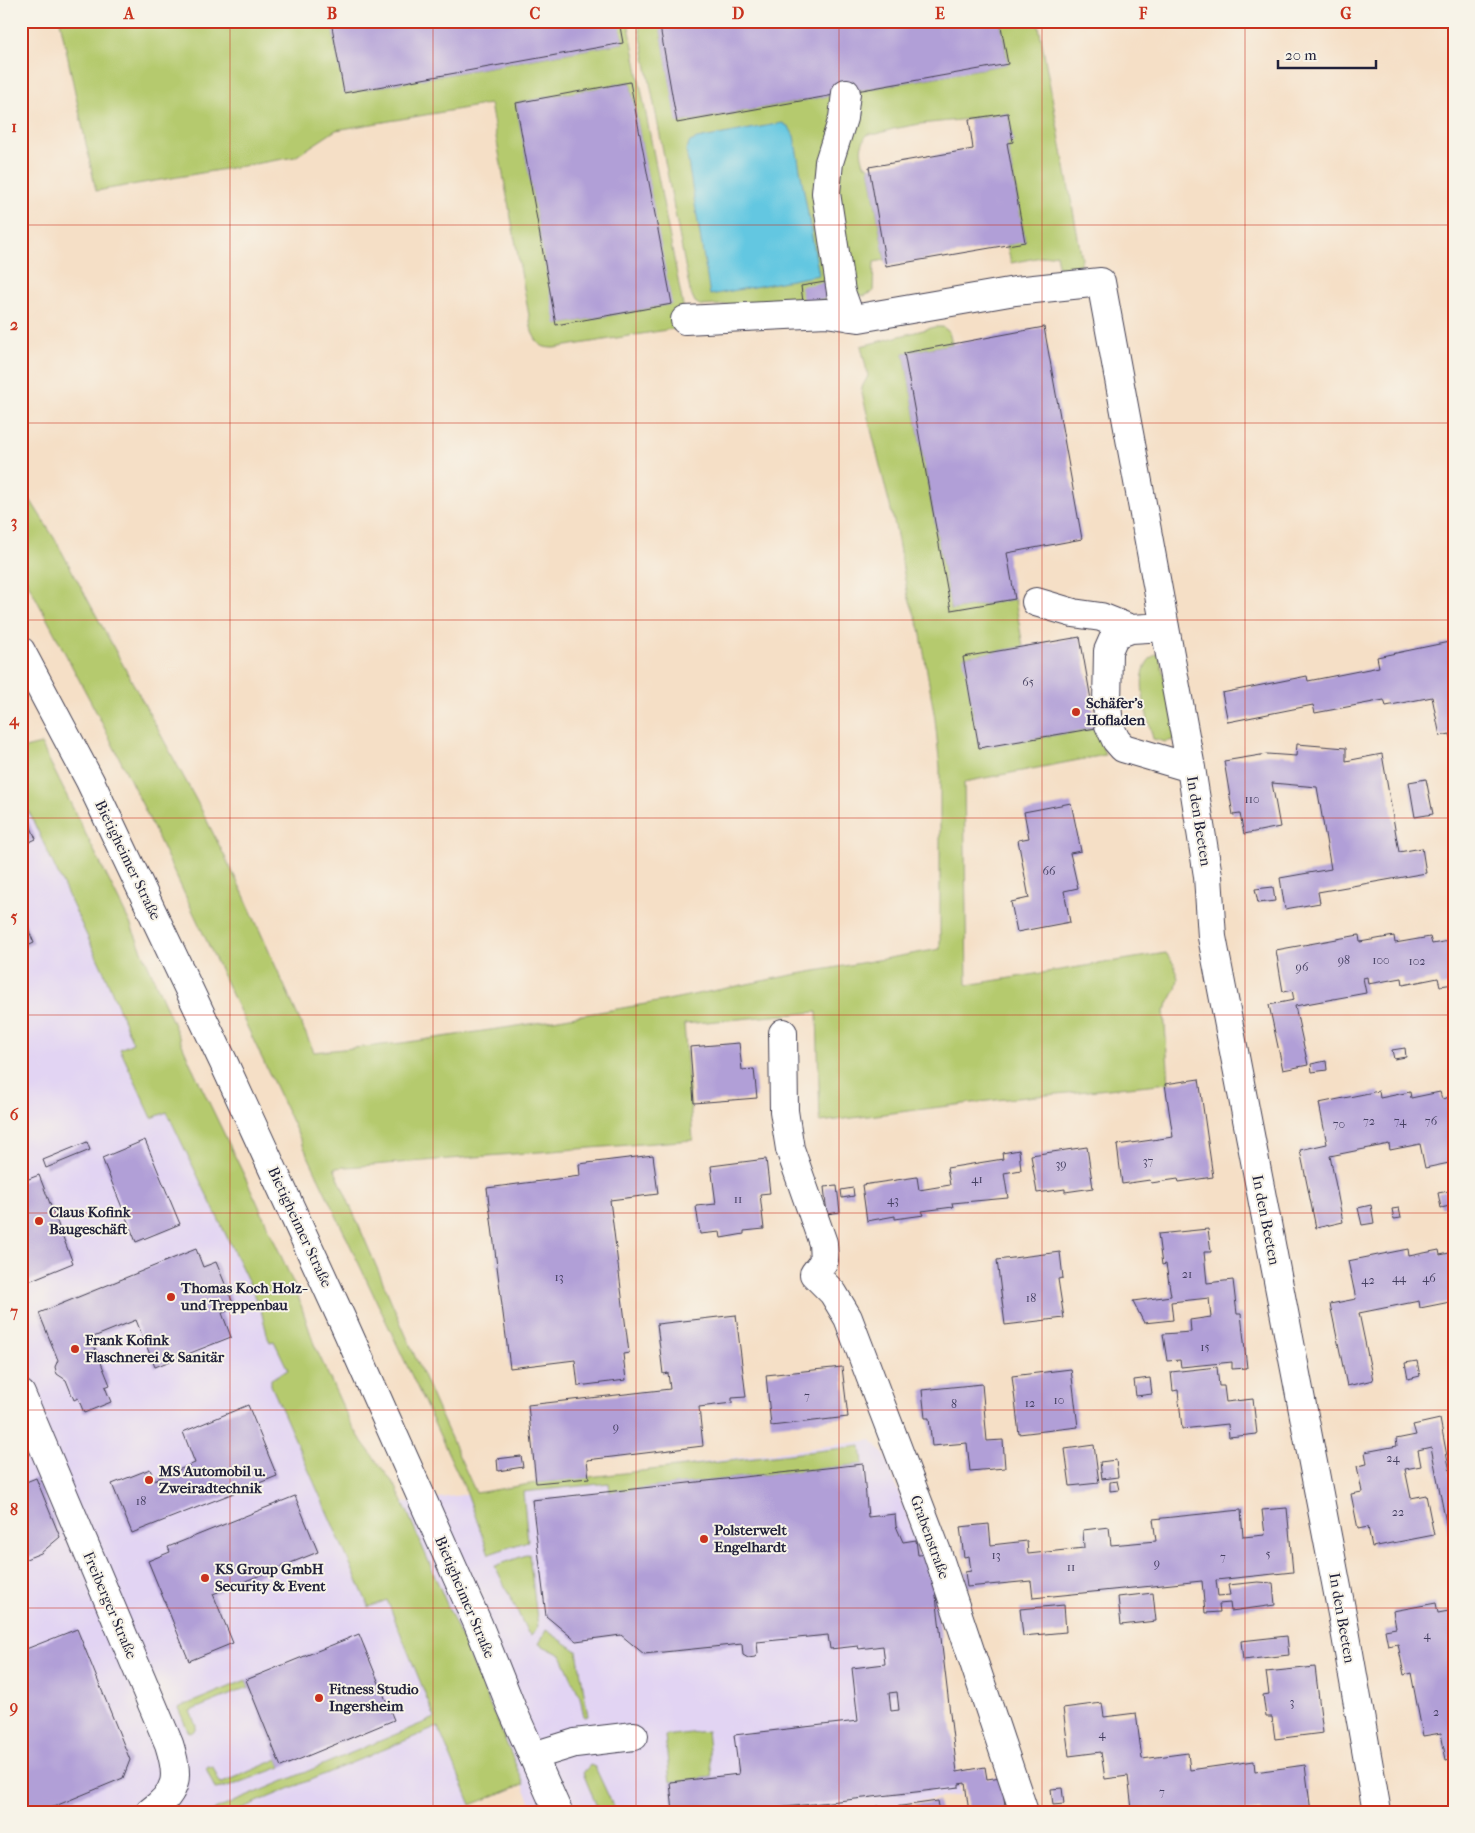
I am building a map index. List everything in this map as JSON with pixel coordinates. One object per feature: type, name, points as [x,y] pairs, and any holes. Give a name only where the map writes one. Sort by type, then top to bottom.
[{"type":"street","points":[[685,320],[804,313],[826,313],[850,317],[841,292],[826,193],[829,162],[843,118],[846,93]]},
{"type":"street","name":"In den Beeten","points":[[850,317],[873,317],[991,295],[1101,282],[1191,768],[1208,876],[1212,938],[1343,1620],[1377,1812]]},
{"type":"street","points":[[1036,602],[1074,613],[1100,617],[1131,629]]},
{"type":"street","points":[[1165,627],[1131,629],[1115,634],[1108,651],[1106,705],[1109,725],[1116,740],[1123,748],[1191,768]]},
{"type":"street","name":"Bietigheimer Straße","points":[[21,651],[90,781],[227,1070],[478,1624],[512,1709],[558,1812]]},
{"type":"street","name":"Grabenstraße","points":[[783,1033],[784,1111],[790,1149],[823,1243],[824,1261],[814,1274],[833,1293],[848,1318],[937,1552],[1024,1812]]},
{"type":"street","name":"Freiberger Straße","points":[[21,1394],[169,1744],[174,1760],[173,1788],[166,1798],[150,1812]]},
{"type":"street","points":[[533,1756],[575,1743],[634,1736]]},
{"type":"shaded area","points":[[21,775],[365,1508],[872,1440],[885,1456],[916,1540],[918,1555],[931,1554],[960,1795],[842,1812],[534,1812],[523,1784],[454,1812],[21,1812]]},
{"type":"green space","points":[[60,21],[331,21],[345,93],[623,43],[619,21],[628,21],[684,311],[685,327],[554,348],[542,346],[538,342],[532,332],[490,104],[336,130],[295,157],[96,191]],"holes":[[[630,82],[671,304],[557,325],[516,103]]]},
{"type":"green space","points":[[638,21],[659,21],[678,123],[834,95],[832,300],[701,306],[695,302],[690,291]]},
{"type":"green space","points":[[1000,21],[1038,21],[1082,259],[1078,268],[1066,274],[1059,270],[1056,254],[1011,263],[1007,245],[1025,241],[1007,143],[1013,141],[1008,113],[920,124],[877,134],[867,134],[861,149],[864,164],[869,167],[885,260],[874,262],[873,292],[864,296],[852,293],[835,176],[860,108],[858,91],[1008,64]]},
{"type":"green space","points":[[935,327],[943,327],[949,332],[952,344],[904,353],[951,610],[1015,599],[1023,647],[964,657],[979,748],[1096,728],[1105,755],[964,782],[967,985],[1166,953],[1175,966],[1178,979],[1176,989],[1164,1011],[1169,1083],[996,1100],[820,1122],[817,1012],[684,1024],[693,1140],[334,1168],[435,1403],[476,1493],[536,1483],[861,1446],[863,1464],[610,1492],[609,1483],[523,1492],[528,1541],[489,1554],[467,1493],[144,808],[101,721],[21,570],[21,485],[56,541],[201,809],[242,891],[314,1052],[402,1043],[524,1025],[663,1001],[787,976],[940,949],[940,768],[935,719],[920,629],[908,596],[896,530],[861,389],[868,376],[861,346]]},
{"type":"green space","points":[[1156,654],[1159,654],[1177,739],[1165,742],[1153,739],[1143,694],[1142,681],[1144,670],[1148,661]]},
{"type":"green space","points":[[41,744],[130,923],[191,1065],[256,1200],[295,1287],[314,1344],[349,1420],[363,1443],[396,1487],[524,1784],[471,1805],[438,1727],[233,1812],[210,1812],[435,1718],[387,1600],[369,1607],[271,1385],[271,1379],[288,1370],[274,1341],[270,1342],[268,1338],[260,1306],[167,1112],[152,1118],[120,1049],[133,1043],[103,970],[21,795],[21,749]]},
{"type":"green space","points":[[529,1554],[538,1627],[531,1635],[528,1633],[495,1566]]},
{"type":"green space","points":[[546,1630],[577,1651],[588,1716],[584,1717],[580,1697],[561,1655],[539,1644]]},
{"type":"green space","points":[[246,1680],[249,1687],[190,1711],[196,1729],[191,1733],[188,1731],[178,1708]]},
{"type":"green space","points":[[707,1731],[712,1777],[670,1782],[665,1736]]},
{"type":"green space","points":[[278,1759],[281,1767],[228,1787],[215,1789],[206,1768],[208,1766],[213,1767],[220,1784]]},
{"type":"green space","points":[[590,1765],[595,1767],[616,1812],[599,1812],[583,1773]]},
{"type":"water","points":[[782,123],[789,127],[794,136],[819,275],[710,295],[686,150],[690,142],[697,139]]},
{"type":"building","points":[[331,21],[619,21],[623,43],[344,93]]},
{"type":"building","points":[[659,21],[1000,21],[1008,64],[677,123]]},
{"type":"building","points":[[630,82],[672,304],[556,325],[516,103]]},
{"type":"building","points":[[1008,113],[1013,142],[1007,143],[1025,242],[886,266],[869,167],[973,149],[969,119]]},
{"type":"building","points":[[825,282],[828,298],[803,302],[801,286]]},
{"type":"building","points":[[1044,327],[1082,539],[1007,553],[1015,599],[951,610],[904,353]]},
{"type":"building","points":[[1080,637],[1096,728],[979,748],[963,657]]},
{"type":"building","points":[[1449,642],[1451,653],[1454,653],[1454,747],[1450,734],[1440,736],[1432,697],[1386,706],[1384,700],[1315,713],[1313,705],[1228,722],[1222,693],[1307,676],[1308,681],[1379,667],[1377,657]]},
{"type":"building","points":[[1297,744],[1346,748],[1346,761],[1382,754],[1399,852],[1422,848],[1426,873],[1318,892],[1320,903],[1285,909],[1280,878],[1331,869],[1317,787],[1272,783],[1280,827],[1244,834],[1240,814],[1233,815],[1224,761],[1267,754],[1296,756]]},
{"type":"building","points":[[1426,779],[1433,814],[1415,817],[1409,782]]},
{"type":"building","points":[[1071,803],[1081,851],[1070,853],[1078,888],[1064,891],[1070,922],[1017,932],[1011,902],[1029,898],[1018,840],[1029,838],[1024,812]]},
{"type":"building","points":[[21,804],[36,839],[21,846]]},
{"type":"building","points":[[1273,887],[1275,901],[1258,903],[1255,889]]},
{"type":"building","points":[[21,912],[34,943],[21,949]]},
{"type":"building","points":[[1359,935],[1360,942],[1394,936],[1395,943],[1430,937],[1432,944],[1454,940],[1454,984],[1440,986],[1438,978],[1403,985],[1402,978],[1368,984],[1367,977],[1363,978],[1366,993],[1295,1006],[1308,1065],[1283,1070],[1269,1005],[1294,1000],[1292,990],[1283,992],[1276,950]]},
{"type":"building","points":[[739,1043],[742,1070],[754,1069],[757,1098],[694,1103],[690,1047]]},
{"type":"building","points":[[1405,1048],[1406,1057],[1394,1059],[1392,1050]]},
{"type":"building","points":[[1326,1061],[1327,1070],[1312,1072],[1311,1064]]},
{"type":"building","points":[[1199,1079],[1213,1177],[1179,1182],[1178,1179],[1151,1183],[1150,1180],[1122,1184],[1117,1145],[1173,1137],[1165,1084]]},
{"type":"building","points":[[1379,1091],[1380,1098],[1410,1092],[1411,1098],[1440,1092],[1442,1099],[1454,1096],[1454,1162],[1425,1168],[1420,1144],[1390,1150],[1389,1144],[1330,1156],[1343,1222],[1316,1228],[1300,1150],[1327,1144],[1319,1103]]},
{"type":"building","points":[[145,1140],[180,1224],[136,1242],[102,1158]]},
{"type":"building","points":[[87,1142],[90,1150],[46,1168],[43,1160]]},
{"type":"building","points":[[1087,1147],[1093,1188],[1037,1193],[1031,1155]]},
{"type":"building","points":[[1019,1150],[1021,1170],[1004,1173],[1008,1198],[952,1203],[953,1207],[922,1211],[924,1215],[895,1219],[895,1216],[867,1221],[862,1185],[917,1177],[919,1190],[950,1185],[947,1168],[1003,1159],[1002,1153]]},
{"type":"building","points":[[653,1155],[658,1194],[610,1200],[629,1353],[623,1354],[626,1380],[578,1386],[575,1360],[510,1368],[487,1188],[580,1176],[579,1164]]},
{"type":"building","points":[[766,1159],[770,1193],[760,1194],[764,1229],[744,1231],[744,1234],[721,1238],[720,1232],[700,1234],[696,1206],[716,1204],[711,1166]]},
{"type":"building","name":"Claus Kofink Baugeschäft","points":[[39,1175],[73,1263],[29,1281],[21,1261],[21,1182]]},
{"type":"building","points":[[837,1186],[840,1212],[827,1214],[824,1187]]},
{"type":"building","points":[[853,1188],[854,1196],[842,1198],[841,1190]]},
{"type":"building","points":[[1454,1190],[1454,1205],[1441,1208],[1438,1193]]},
{"type":"building","points":[[1371,1205],[1374,1223],[1362,1225],[1358,1208]]},
{"type":"building","points":[[1399,1208],[1401,1218],[1394,1219],[1392,1209]]},
{"type":"building","points":[[1208,1229],[1211,1252],[1204,1252],[1207,1283],[1233,1280],[1237,1314],[1241,1314],[1247,1368],[1232,1369],[1232,1362],[1181,1367],[1180,1360],[1167,1361],[1163,1334],[1191,1332],[1190,1320],[1211,1317],[1209,1298],[1171,1302],[1173,1320],[1144,1323],[1133,1301],[1171,1296],[1166,1264],[1162,1265],[1158,1234]]},
{"type":"building","points":[[196,1249],[203,1267],[216,1262],[235,1308],[222,1313],[231,1337],[155,1367],[136,1320],[91,1338],[110,1385],[105,1387],[111,1402],[84,1413],[78,1398],[74,1400],[66,1380],[57,1374],[55,1367],[58,1360],[39,1313]]},
{"type":"building","points":[[1408,1249],[1409,1256],[1439,1250],[1440,1255],[1454,1252],[1454,1318],[1450,1302],[1420,1308],[1419,1301],[1359,1313],[1373,1380],[1347,1386],[1330,1304],[1356,1299],[1348,1261]]},
{"type":"building","points":[[1060,1252],[1063,1278],[1058,1279],[1064,1318],[1005,1325],[997,1260]]},
{"type":"building","points":[[736,1315],[746,1397],[732,1398],[732,1403],[699,1407],[703,1446],[587,1460],[589,1478],[536,1483],[528,1405],[670,1389],[668,1373],[663,1374],[657,1324]]},
{"type":"building","points":[[1417,1361],[1420,1376],[1408,1379],[1405,1363]]},
{"type":"building","points":[[842,1367],[848,1417],[771,1426],[766,1375]]},
{"type":"building","points":[[1217,1367],[1219,1386],[1224,1386],[1226,1402],[1253,1399],[1257,1434],[1229,1437],[1228,1424],[1182,1429],[1178,1390],[1173,1391],[1171,1372]]},
{"type":"building","points":[[1071,1369],[1078,1427],[1019,1434],[1012,1376]]},
{"type":"building","points":[[1150,1378],[1152,1394],[1136,1396],[1134,1380]]},
{"type":"building","points":[[982,1384],[987,1441],[1003,1440],[1005,1468],[970,1471],[967,1443],[932,1446],[929,1418],[925,1418],[922,1390]]},
{"type":"building","points":[[248,1405],[277,1476],[132,1533],[112,1484],[150,1469],[154,1480],[195,1463],[183,1432]]},
{"type":"building","points":[[1440,1419],[1454,1493],[1454,1532],[1448,1533],[1431,1447],[1418,1450],[1421,1466],[1405,1469],[1411,1498],[1426,1495],[1434,1535],[1372,1547],[1368,1527],[1358,1529],[1351,1494],[1362,1492],[1357,1466],[1367,1464],[1365,1452],[1397,1446],[1396,1439],[1416,1435],[1413,1425]]},
{"type":"building","points":[[1094,1445],[1099,1483],[1070,1486],[1065,1449]]},
{"type":"building","points":[[521,1456],[523,1467],[498,1471],[497,1459]]},
{"type":"building","points":[[1116,1460],[1118,1477],[1102,1479],[1100,1462]]},
{"type":"building","name":"Polsterwelt Engelhardt","points":[[863,1464],[868,1517],[895,1514],[896,1526],[903,1542],[916,1540],[918,1555],[931,1554],[957,1772],[985,1767],[987,1779],[1001,1777],[1006,1812],[969,1812],[965,1783],[959,1784],[959,1787],[743,1812],[673,1812],[670,1782],[739,1774],[734,1735],[858,1721],[852,1668],[885,1664],[883,1646],[859,1649],[858,1646],[830,1649],[828,1635],[757,1642],[758,1653],[755,1657],[748,1658],[743,1655],[742,1644],[644,1654],[621,1635],[576,1641],[546,1616],[532,1500]],"holes":[[[897,1692],[899,1710],[891,1711],[889,1693]]]},
{"type":"building","points":[[36,1478],[60,1537],[41,1553],[21,1561],[21,1484]]},
{"type":"building","points":[[1117,1481],[1119,1490],[1110,1491],[1110,1482]]},
{"type":"building","name":"KS Group GmbH Security & Event","points":[[295,1496],[318,1552],[213,1594],[233,1643],[189,1661],[148,1561],[170,1552],[168,1547]]},
{"type":"building","points":[[1287,1508],[1293,1572],[1216,1580],[1218,1596],[1230,1595],[1228,1585],[1258,1582],[1273,1583],[1275,1605],[1231,1611],[1230,1603],[1219,1604],[1220,1612],[1205,1613],[1202,1581],[1033,1598],[1031,1581],[967,1587],[965,1572],[971,1571],[969,1556],[964,1557],[960,1527],[989,1524],[991,1545],[1027,1541],[1028,1554],[1084,1548],[1083,1530],[1109,1527],[1111,1545],[1156,1541],[1153,1519],[1241,1510],[1243,1537],[1265,1535],[1262,1510]]},
{"type":"building","points":[[1153,1593],[1156,1621],[1121,1625],[1118,1597]]},
{"type":"building","points":[[1436,1603],[1438,1613],[1454,1610],[1454,1665],[1448,1667],[1454,1693],[1454,1758],[1446,1760],[1441,1733],[1423,1736],[1411,1673],[1404,1675],[1398,1644],[1388,1646],[1385,1630],[1396,1628],[1393,1611]]},
{"type":"building","points":[[1064,1605],[1066,1632],[1023,1636],[1020,1609]]},
{"type":"building","points":[[77,1629],[130,1760],[123,1778],[41,1812],[21,1812],[21,1651]]},
{"type":"building","name":"Fitness Studio Ingersheim","points":[[359,1634],[394,1720],[281,1767],[246,1680]]},
{"type":"building","points":[[1287,1636],[1289,1655],[1243,1660],[1241,1641]]},
{"type":"building","points":[[1315,1667],[1323,1733],[1275,1739],[1272,1717],[1266,1717],[1263,1695],[1269,1694],[1266,1672]]},
{"type":"building","points":[[1102,1703],[1104,1717],[1136,1713],[1142,1759],[1188,1753],[1190,1770],[1254,1761],[1255,1772],[1305,1765],[1311,1812],[1261,1812],[1261,1810],[1244,1812],[1121,1812],[1132,1809],[1128,1776],[1105,1779],[1101,1752],[1069,1756],[1063,1708]]},
{"type":"building","points":[[1062,1788],[1064,1804],[1053,1805],[1051,1789]]},
{"type":"building","points":[[938,1801],[940,1812],[849,1812],[879,1806],[880,1809]]},
{"type":"place","name":"Schäfer's Hofladen","points":[[1076,712]]},
{"type":"place","name":"Claus Kofink Baugeschäft","points":[[39,1221]]},
{"type":"place","name":"Thomas Koch Holz- und Treppenbau","points":[[171,1297]]},
{"type":"place","name":"Frank Kofink Flaschnerei & Sanitär","points":[[75,1349]]},
{"type":"place","name":"MS Automobil u. Zweiradtechnik","points":[[149,1480]]},
{"type":"place","name":"Polsterwelt Engelhardt","points":[[704,1539]]},
{"type":"place","name":"KS Group GmbH Security & Event","points":[[205,1578]]},
{"type":"place","name":"Fitness Studio Ingersheim","points":[[319,1698]]}]
